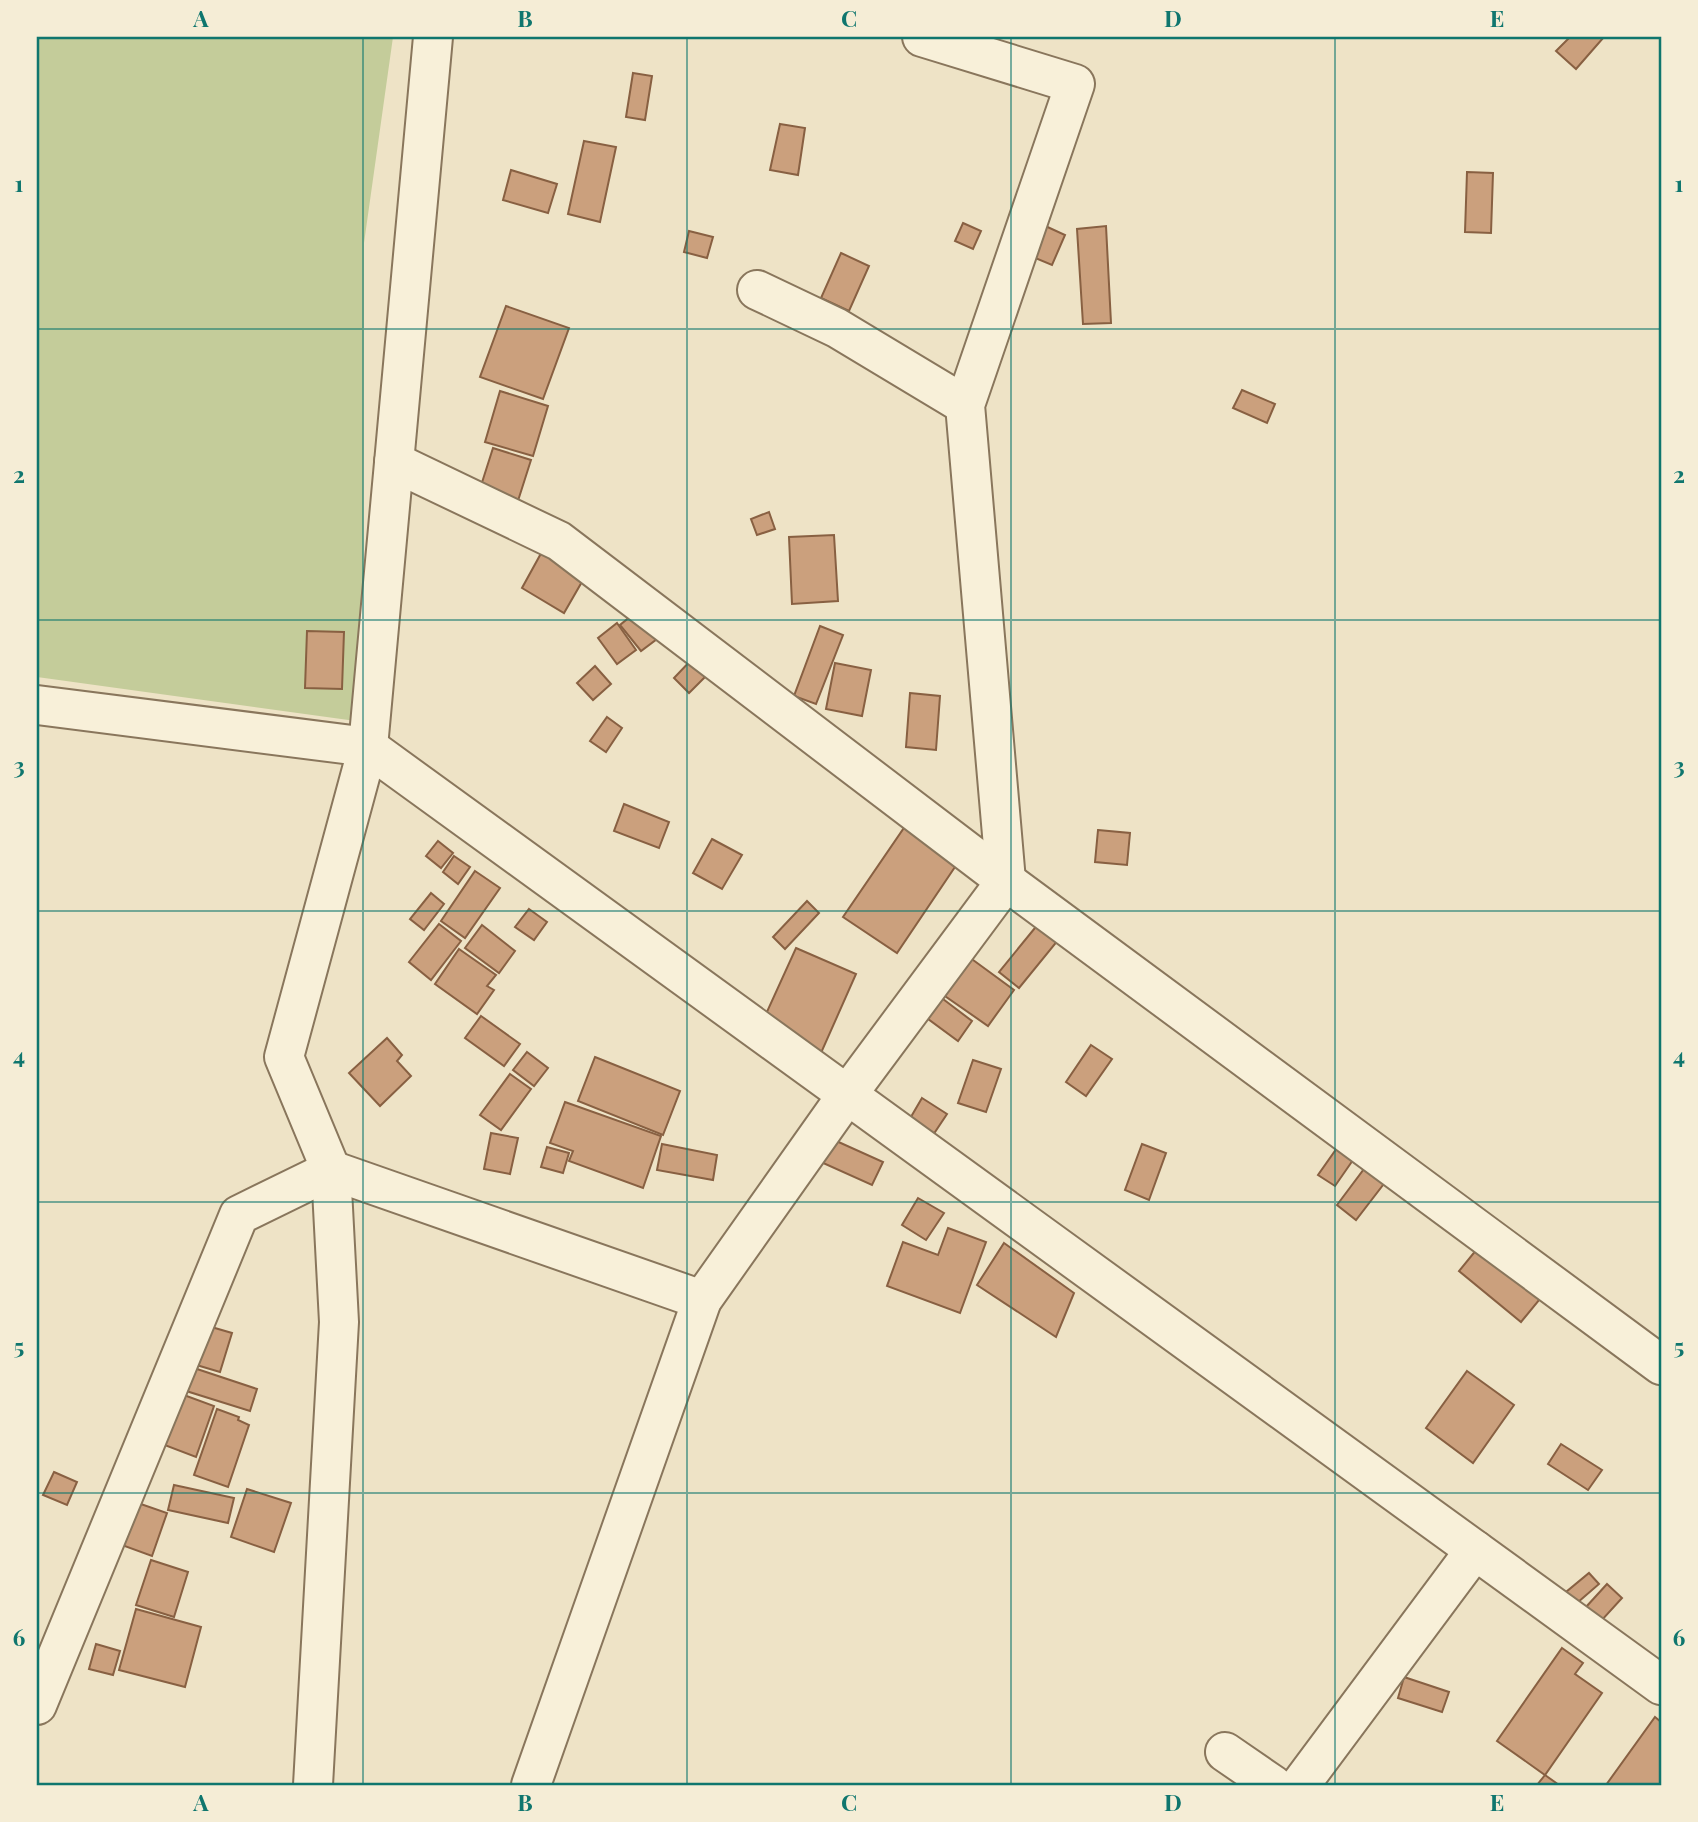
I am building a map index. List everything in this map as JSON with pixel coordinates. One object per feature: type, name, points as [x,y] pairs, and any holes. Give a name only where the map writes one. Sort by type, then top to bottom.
[{"type":"street","points":[[313,1785],[339,1322],[331,1170],[285,1057],[368,747],[433,37]]},
{"type":"street","points":[[531,1785],[702,1300],[847,1095],[1006,881],[965,405],[1075,84],[1017,51],[922,37]]},
{"type":"street","points":[[757,290],[837,328],[965,405]]},
{"type":"street","points":[[394,462],[559,541],[1006,881],[1661,1365]]},
{"type":"street","points":[[37,705],[368,747],[1661,1685]]},
{"type":"street","points":[[37,1705],[239,1215],[331,1170],[702,1300]]},
{"type":"street","points":[[1300,1785],[1475,1550]]},
{"type":"street","points":[[1225,1752],[1273,1785]]},
{"type":"green space","points":[[37,37],[393,37],[364,243],[363,722],[37,677]]},
{"type":"building","points":[[1570,37],[1604,37],[1576,69],[1556,51]]},
{"type":"building","points":[[633,73],[652,76],[645,120],[626,117]]},
{"type":"building","points":[[780,124],[805,128],[798,175],[770,170]]},
{"type":"building","points":[[584,141],[616,147],[600,222],[568,214]]},
{"type":"building","points":[[511,170],[557,184],[548,213],[503,200]]},
{"type":"building","points":[[1467,172],[1493,173],[1491,233],[1465,232]]},
{"type":"building","points":[[963,223],[981,231],[973,249],[955,241]]},
{"type":"building","points":[[1041,224],[1065,235],[1052,265],[1028,255]]},
{"type":"building","points":[[1106,226],[1111,323],[1083,324],[1077,229]]},
{"type":"building","points":[[689,231],[713,237],[707,258],[684,252]]},
{"type":"building","points":[[841,253],[869,266],[849,311],[821,298]]},
{"type":"building","points":[[506,306],[569,328],[543,399],[480,377]]},
{"type":"building","points":[[1242,390],[1275,404],[1267,423],[1233,408]]},
{"type":"building","points":[[500,391],[548,406],[533,456],[485,442]]},
{"type":"building","points":[[493,448],[531,460],[516,507],[478,495]]},
{"type":"building","points":[[769,512],[775,529],[757,535],[751,519]]},
{"type":"building","points":[[834,535],[838,601],[792,604],[789,537]]},
{"type":"building","points":[[544,548],[587,573],[564,613],[522,588]]},
{"type":"building","points":[[636,612],[657,639],[641,651],[620,625]]},
{"type":"building","points":[[617,623],[636,650],[617,664],[598,638]]},
{"type":"building","points":[[820,626],[843,635],[816,704],[794,696]]},
{"type":"building","points":[[307,631],[344,632],[342,689],[305,688]]},
{"type":"building","points":[[696,655],[712,670],[689,693],[674,678]]},
{"type":"building","points":[[835,663],[871,670],[862,716],[826,709]]},
{"type":"building","points":[[595,666],[611,684],[593,700],[577,683]]},
{"type":"building","points":[[910,693],[940,696],[936,750],[906,747]]},
{"type":"building","points":[[607,717],[622,728],[606,752],[590,741]]},
{"type":"building","points":[[624,804],[669,822],[659,848],[614,831]]},
{"type":"building","points":[[908,822],[961,858],[897,953],[843,917]]},
{"type":"building","points":[[1098,830],[1130,833],[1127,865],[1095,862]]},
{"type":"building","points":[[712,839],[742,855],[722,889],[693,873]]},
{"type":"building","points":[[438,841],[453,853],[441,868],[426,856]]},
{"type":"building","points":[[454,856],[470,867],[458,884],[443,872]]},
{"type":"building","points":[[475,871],[500,888],[465,938],[441,921]]},
{"type":"building","points":[[431,893],[444,904],[424,930],[410,919]]},
{"type":"building","points":[[807,901],[819,913],[785,949],[773,937]]},
{"type":"building","points":[[529,909],[547,922],[534,940],[515,927]]},
{"type":"building","points":[[1039,923],[1059,939],[1019,988],[999,972]]},
{"type":"building","points":[[439,924],[461,941],[431,980],[409,962]]},
{"type":"building","points":[[482,925],[515,951],[499,973],[465,948]]},
{"type":"building","points":[[796,948],[856,974],[821,1053],[761,1025]]},
{"type":"building","points":[[459,949],[496,975],[487,986],[494,990],[477,1014],[435,984]]},
{"type":"building","points":[[969,957],[1014,990],[988,1026],[942,994]]},
{"type":"building","points":[[939,996],[972,1021],[958,1041],[924,1016]]},
{"type":"building","points":[[481,1016],[520,1044],[504,1066],[465,1038]]},
{"type":"building","points":[[387,1038],[402,1055],[397,1061],[411,1076],[380,1106],[349,1073]]},
{"type":"building","points":[[1091,1045],[1112,1059],[1086,1096],[1066,1082]]},
{"type":"building","points":[[527,1052],[548,1068],[534,1086],[513,1070]]},
{"type":"building","points":[[595,1057],[680,1091],[663,1135],[578,1101]]},
{"type":"building","points":[[973,1060],[1001,1069],[986,1112],[958,1103]]},
{"type":"building","points":[[510,1074],[531,1089],[501,1130],[480,1115]]},
{"type":"building","points":[[922,1098],[947,1114],[931,1138],[908,1122]]},
{"type":"building","points":[[565,1102],[661,1136],[643,1188],[569,1161],[573,1151],[550,1143]]},
{"type":"building","points":[[491,1133],[518,1138],[510,1174],[484,1169]]},
{"type":"building","points":[[823,1135],[883,1162],[872,1185],[812,1158]]},
{"type":"building","points":[[662,1144],[717,1155],[713,1180],[657,1170]]},
{"type":"building","points":[[1142,1144],[1166,1153],[1149,1200],[1125,1190]]},
{"type":"building","points":[[547,1147],[569,1153],[563,1173],[541,1167]]},
{"type":"building","points":[[1337,1148],[1353,1160],[1335,1186],[1318,1175]]},
{"type":"building","points":[[1373,1157],[1393,1172],[1356,1220],[1337,1205]]},
{"type":"building","points":[[918,1198],[944,1213],[926,1240],[902,1225]]},
{"type":"building","points":[[948,1228],[986,1242],[960,1313],[887,1286],[903,1242],[938,1255]]},
{"type":"building","points":[[1486,1238],[1549,1288],[1521,1322],[1459,1271]]},
{"type":"building","points":[[1004,1243],[1074,1293],[1056,1337],[977,1285]]},
{"type":"building","points":[[177,1317],[232,1333],[220,1372],[166,1356]]},
{"type":"building","points":[[191,1367],[257,1389],[250,1411],[183,1390]]},
{"type":"building","points":[[1467,1371],[1514,1405],[1473,1463],[1426,1428]]},
{"type":"building","points":[[173,1391],[214,1406],[196,1457],[154,1441]]},
{"type":"building","points":[[217,1409],[239,1417],[238,1420],[249,1425],[228,1487],[194,1475]]},
{"type":"building","points":[[1561,1444],[1602,1470],[1588,1490],[1548,1464]]},
{"type":"building","points":[[54,1472],[77,1482],[67,1505],[43,1495]]},
{"type":"building","points":[[174,1485],[234,1498],[228,1523],[168,1510]]},
{"type":"building","points":[[247,1489],[291,1503],[274,1552],[231,1537]]},
{"type":"building","points":[[135,1502],[167,1513],[152,1556],[119,1544]]},
{"type":"building","points":[[151,1560],[188,1572],[174,1617],[136,1605]]},
{"type":"building","points":[[1589,1573],[1599,1584],[1570,1609],[1560,1597]]},
{"type":"building","points":[[1607,1584],[1622,1598],[1602,1620],[1586,1607]]},
{"type":"building","points":[[136,1609],[201,1627],[185,1687],[119,1670]]},
{"type":"building","points":[[96,1644],[120,1651],[113,1675],[89,1669]]},
{"type":"building","points":[[1562,1648],[1583,1663],[1575,1674],[1602,1693],[1545,1775],[1497,1741]]},
{"type":"building","points":[[1404,1677],[1449,1692],[1442,1712],[1398,1698]]},
{"type":"building","points":[[1655,1717],[1661,1722],[1661,1785],[1606,1785]]},
{"type":"building","points":[[1545,1775],[1559,1785],[1537,1785]]}]
